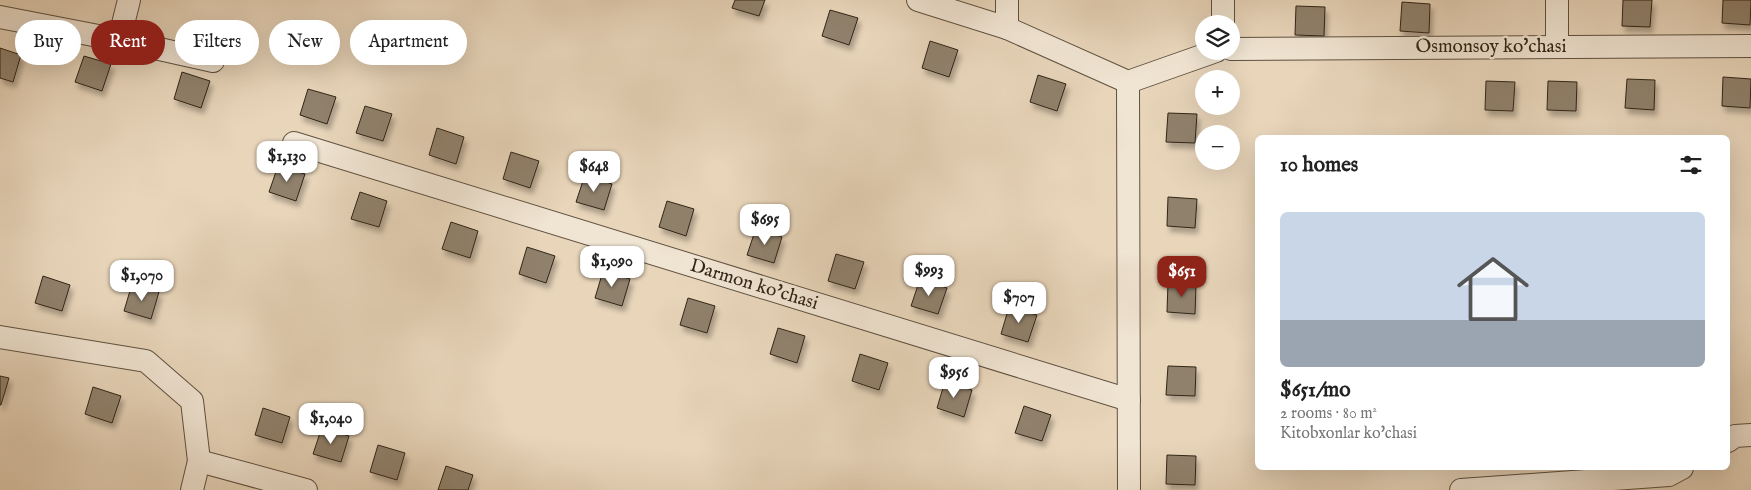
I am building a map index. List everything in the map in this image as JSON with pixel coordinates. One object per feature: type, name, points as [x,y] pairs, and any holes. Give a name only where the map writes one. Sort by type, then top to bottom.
[{"type":"street","points":[[124,20],[129,0]]},
{"type":"street","points":[[918,0],[1007,28],[1128,82],[1195,58]]},
{"type":"street","points":[[1007,0],[1007,28]]},
{"type":"street","points":[[1223,15],[1224,0]]},
{"type":"street","points":[[1557,0],[1557,47]]},
{"type":"street","points":[[0,18],[91,35]]},
{"type":"street","name":"Osmonsoy ko'chasi","points":[[1240,49],[1751,46]]},
{"type":"street","points":[[1128,82],[1129,490]]},
{"type":"street","name":"Darmon ko'chasi","points":[[294,143],[1129,400]]},
{"type":"street","points":[[0,337],[146,361],[192,400],[199,461],[192,490]]},
{"type":"street","points":[[1730,439],[1734,436],[1751,434]]},
{"type":"street","points":[[199,461],[306,490]]},
{"type":"street","points":[[1461,490],[1674,478]]},
{"type":"building","points":[[735,0],[765,0],[759,16],[732,8]]},
{"type":"building","points":[[1623,0],[1652,0],[1650,27],[1622,26]]},
{"type":"building","points":[[1723,0],[1751,0],[1750,25],[1722,23]]},
{"type":"building","points":[[1402,2],[1430,4],[1429,33],[1400,31]]},
{"type":"building","points":[[1296,6],[1325,7],[1324,36],[1295,35]]},
{"type":"building","points":[[830,10],[858,18],[849,45],[822,36]]},
{"type":"building","points":[[930,41],[958,50],[949,77],[922,68]]},
{"type":"building","points":[[0,48],[15,53],[15,65],[18,65],[13,82],[0,78]]},
{"type":"building","points":[[84,56],[91,58],[91,65],[111,65],[102,91],[75,82]]},
{"type":"building","points":[[182,72],[210,81],[201,108],[174,99]]},
{"type":"building","points":[[1038,75],[1066,84],[1057,111],[1030,102]]},
{"type":"building","points":[[1723,77],[1751,79],[1750,108],[1722,106]]},
{"type":"building","points":[[1627,79],[1655,80],[1654,110],[1625,108]]},
{"type":"building","points":[[1486,81],[1515,82],[1513,111],[1485,110]]},
{"type":"building","points":[[1548,81],[1577,82],[1576,111],[1547,110]]},
{"type":"building","points":[[308,89],[336,97],[327,124],[300,115]]},
{"type":"building","points":[[365,106],[392,114],[383,141],[356,133]]},
{"type":"building","points":[[1168,113],[1197,115],[1195,143],[1166,142]]},
{"type":"building","points":[[437,128],[464,137],[456,164],[429,155]]},
{"type":"building","points":[[511,152],[539,161],[530,188],[503,179]]},
{"type":"building","points":[[278,166],[305,174],[296,201],[269,192]]},
{"type":"building","points":[[585,175],[612,184],[604,210],[576,202]]},
{"type":"building","points":[[360,192],[387,201],[379,227],[351,219]]},
{"type":"building","points":[[1168,197],[1197,199],[1195,228],[1167,226]]},
{"type":"building","points":[[667,201],[694,209],[686,236],[659,227]]},
{"type":"building","points":[[451,222],[478,231],[470,258],[442,249]]},
{"type":"building","points":[[756,228],[782,237],[774,263],[747,255]]},
{"type":"building","points":[[527,247],[555,256],[546,283],[519,274]]},
{"type":"building","points":[[836,254],[864,262],[855,289],[828,281]]},
{"type":"building","points":[[603,271],[630,279],[622,306],[595,298]]},
{"type":"building","points":[[43,276],[70,285],[62,311],[35,303]]},
{"type":"building","points":[[920,279],[947,288],[938,314],[911,306]]},
{"type":"building","points":[[1168,283],[1196,285],[1195,314],[1167,312]]},
{"type":"building","points":[[132,284],[159,292],[151,319],[124,311]]},
{"type":"building","points":[[688,298],[715,306],[707,333],[680,325]]},
{"type":"building","points":[[1009,307],[1037,315],[1028,342],[1001,334]]},
{"type":"building","points":[[778,328],[805,336],[797,363],[770,354]]},
{"type":"building","points":[[860,354],[888,363],[879,390],[852,381]]},
{"type":"building","points":[[1168,366],[1196,367],[1195,396],[1166,395]]},
{"type":"building","points":[[0,376],[9,378],[1,405],[0,405]]},
{"type":"building","points":[[945,381],[972,390],[964,417],[937,408]]},
{"type":"building","points":[[93,387],[121,396],[112,423],[85,414]]},
{"type":"building","points":[[1024,406],[1051,415],[1042,441],[1015,433]]},
{"type":"building","points":[[263,408],[290,417],[282,443],[255,435]]},
{"type":"building","points":[[322,427],[349,436],[341,462],[313,454]]},
{"type":"building","points":[[378,445],[405,453],[397,480],[370,472]]},
{"type":"building","points":[[1167,455],[1196,456],[1195,485],[1166,484]]},
{"type":"building","points":[[446,466],[473,475],[468,490],[438,490]]}]
